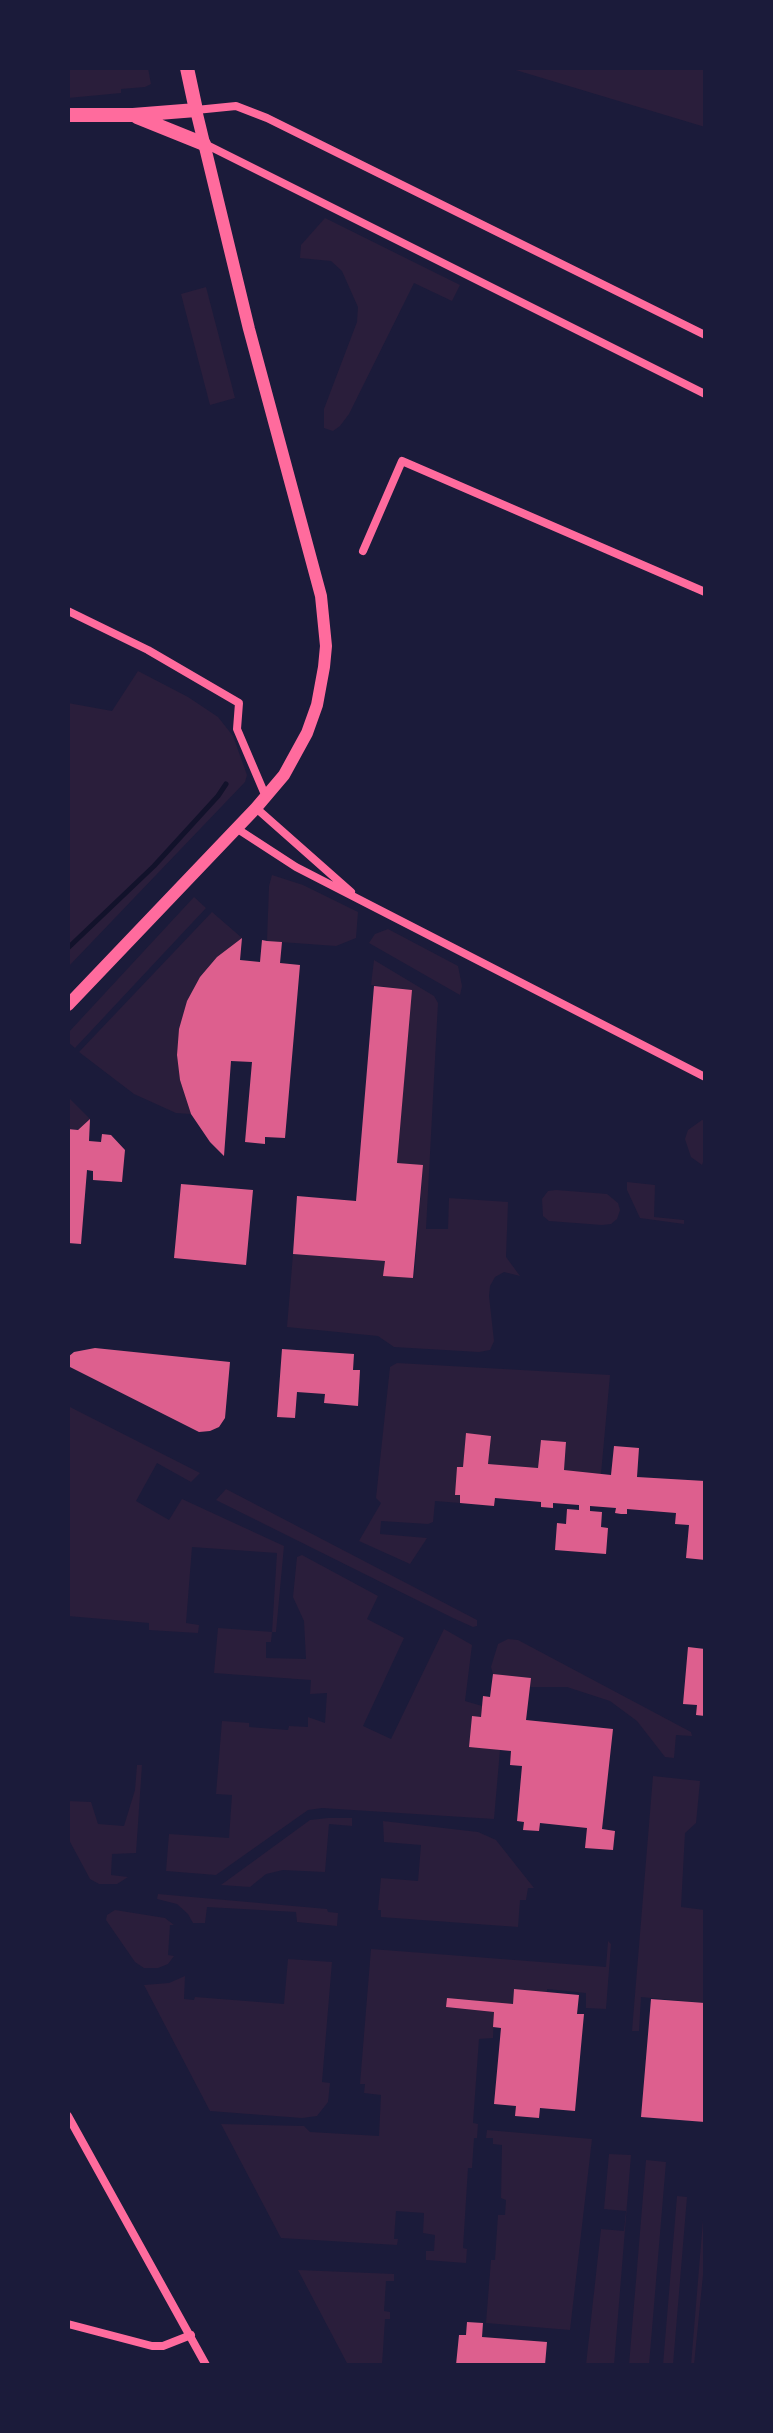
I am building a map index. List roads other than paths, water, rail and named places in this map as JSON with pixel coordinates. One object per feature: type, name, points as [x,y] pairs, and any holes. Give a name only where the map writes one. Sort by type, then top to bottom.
[{"type":"main road","points":[[68,1005],[256,808],[293,763],[312,719],[324,667],[323,614],[310,552],[249,329],[187,68]]},
{"type":"main road","points":[[68,115],[133,115],[196,110]]},
{"type":"main road","points":[[133,115],[204,144]]},
{"type":"street","points":[[196,110],[236,106],[267,118],[705,335]]},
{"type":"street","points":[[204,144],[705,394]]},
{"type":"street","points":[[363,551],[402,461],[705,592]]},
{"type":"street","points":[[68,611],[148,650],[239,703],[237,729],[266,797]]},
{"type":"street","points":[[256,808],[358,898]]},
{"type":"street","points":[[236,828],[296,867],[705,1077]]},
{"type":"street","points":[[68,2116],[206,2365]]},
{"type":"street","points":[[68,2324],[152,2346],[163,2346],[191,2335]]},
{"type":"waterway","points":[[68,948],[154,866],[226,784]]}]
